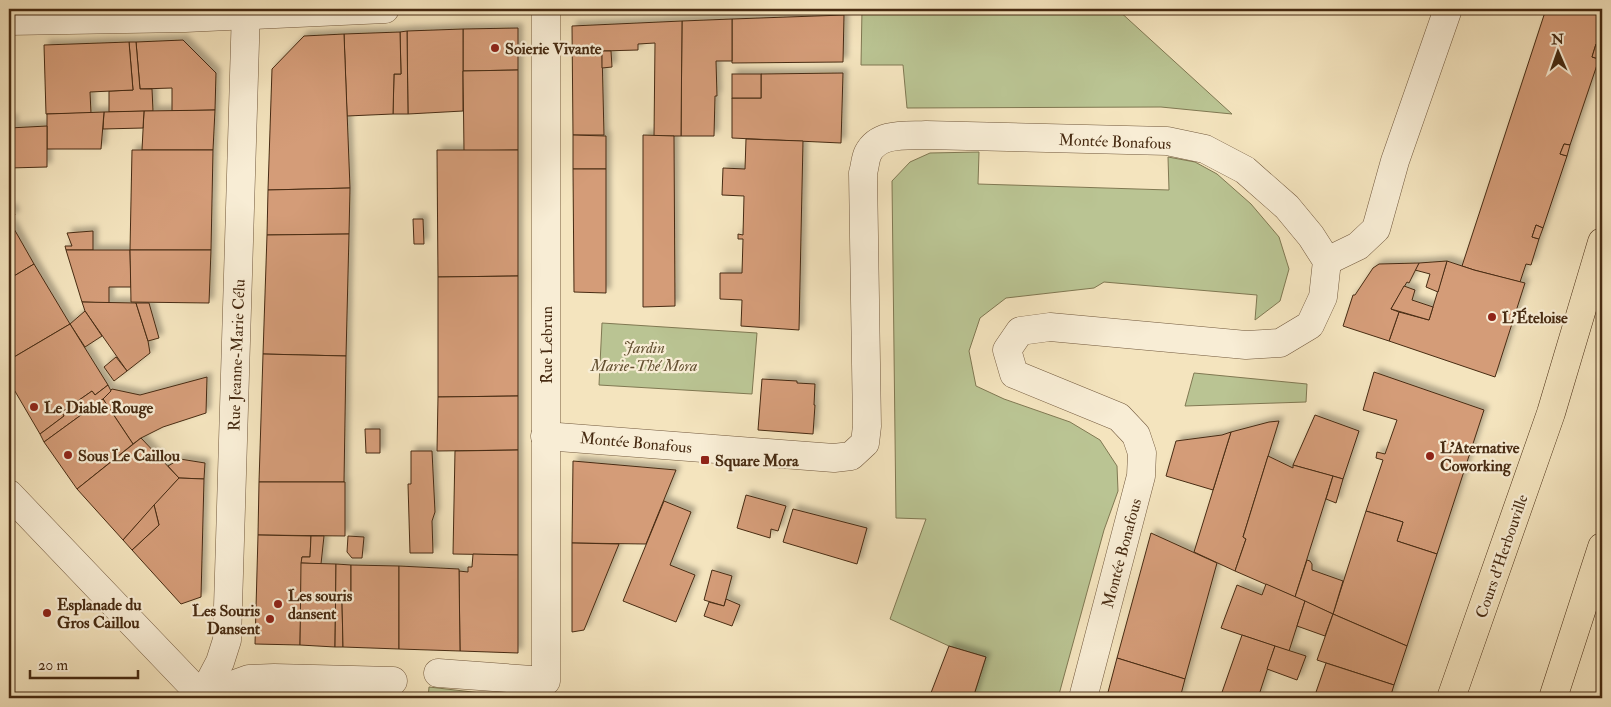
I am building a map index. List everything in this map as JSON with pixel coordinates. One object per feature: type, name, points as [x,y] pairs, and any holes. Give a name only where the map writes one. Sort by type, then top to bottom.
[{"type":"main road","name":"Cours d'Herbouville","points":[[1451,698],[1551,413],[1602,242]]},
{"type":"main road","points":[[1554,698],[1602,547]]},
{"type":"street","points":[[9,21],[191,17],[246,12],[385,9]]},
{"type":"street","name":"Rue Lebrun","points":[[438,673],[546,681],[546,9]]},
{"type":"street","points":[[1327,261],[1358,246],[1376,229],[1395,161],[1448,9]]},
{"type":"street","name":"Rue Jeanne-Marie Célu","points":[[209,698],[227,640],[246,12]]},
{"type":"street","name":"Montée Bonafous","points":[[545,436],[834,458],[851,456],[865,443],[867,426],[863,173],[868,154],[879,140],[895,136],[1167,141],[1205,149],[1245,170],[1286,207],[1311,236],[1327,261],[1323,297],[1310,325],[1280,343],[1246,344],[1050,327],[1020,331],[1006,350],[1014,374],[1119,417],[1136,436],[1142,453],[1141,476],[1083,698]]},
{"type":"street","points":[[9,494],[173,667],[209,698],[249,678],[392,681]]},
{"type":"green space","points":[[862,9],[1117,9],[1232,114],[1161,107],[907,108],[903,65],[861,65]]},
{"type":"green space","points":[[979,152],[978,184],[1169,190],[1168,157],[1195,162],[1217,174],[1251,204],[1279,237],[1289,269],[1280,301],[1255,320],[1257,295],[1104,282],[1094,288],[1006,298],[980,318],[969,351],[976,386],[1004,399],[1070,422],[1100,440],[1117,466],[1118,491],[1104,530],[1058,698],[973,698],[986,657],[949,646],[890,619],[926,519],[896,518],[892,181],[910,162],[930,153]]},
{"type":"green space","name":"Jardin Marie-Thé Mora","points":[[602,323],[757,333],[752,394],[599,385]]},
{"type":"green space","points":[[1194,373],[1307,384],[1306,402],[1185,406]]},
{"type":"green space","points":[[429,687],[524,698],[428,698]]},
{"type":"building","points":[[1546,9],[1587,9],[1602,15],[1602,46],[1596,44],[1592,57],[1599,59],[1570,145],[1564,144],[1560,154],[1567,156],[1543,228],[1536,225],[1532,237],[1539,239],[1531,265],[1526,264],[1520,282],[1462,266]]},
{"type":"building","points":[[1602,9],[1602,15],[1587,10]]},
{"type":"building","points":[[844,15],[843,62],[732,63],[732,19]]},
{"type":"building","points":[[732,19],[732,61],[716,61],[717,96],[715,96],[714,136],[681,136],[682,21]]},
{"type":"building","points":[[682,21],[681,136],[654,136],[655,43],[638,44],[638,50],[602,51],[604,135],[573,135],[572,26]]},
{"type":"building","points":[[518,28],[518,70],[463,71],[463,29]]},
{"type":"building","points":[[463,29],[463,111],[408,114],[407,31]]},
{"type":"building","points":[[407,31],[408,114],[393,114],[394,74],[401,74],[400,32]]},
{"type":"building","points":[[400,32],[401,74],[394,74],[393,114],[347,116],[344,34]]},
{"type":"building","points":[[344,34],[350,188],[268,190],[272,69],[304,36]]},
{"type":"building","points":[[183,40],[216,73],[215,110],[172,111],[172,88],[140,89],[136,42]]},
{"type":"building","points":[[129,42],[136,42],[140,89],[152,89],[153,111],[109,112],[109,91],[133,90]]},
{"type":"building","points":[[129,42],[133,90],[90,92],[91,113],[46,114],[44,45]]},
{"type":"building","points":[[1596,44],[1602,46],[1599,59],[1592,57]]},
{"type":"building","points":[[602,51],[611,51],[612,67],[602,68]]},
{"type":"building","points":[[518,70],[518,150],[464,151],[463,71]]},
{"type":"building","points":[[843,73],[841,143],[732,138],[732,98],[761,98],[761,74]]},
{"type":"building","points":[[732,74],[761,74],[761,98],[732,98]]},
{"type":"building","points":[[215,110],[213,150],[142,150],[144,111]]},
{"type":"building","points":[[144,111],[143,128],[103,129],[104,112]]},
{"type":"building","points":[[104,112],[101,149],[47,149],[47,114]]},
{"type":"building","points":[[9,119],[13,119],[13,128],[9,128]]},
{"type":"building","points":[[47,126],[47,167],[9,168],[9,128]]},
{"type":"building","points":[[573,135],[606,136],[606,169],[573,169]]},
{"type":"building","points":[[643,135],[674,136],[675,306],[643,307]]},
{"type":"building","points":[[746,139],[803,141],[799,330],[741,326],[742,300],[720,299],[720,273],[742,273],[743,239],[738,239],[738,234],[743,235],[744,196],[722,195],[723,168],[745,169]]},
{"type":"building","points":[[1564,144],[1570,145],[1567,156],[1560,154]]},
{"type":"building","points":[[132,150],[213,150],[211,250],[130,250]]},
{"type":"building","points":[[437,150],[518,150],[518,276],[438,277]]},
{"type":"building","points":[[573,169],[606,169],[606,293],[574,292]]},
{"type":"building","points":[[350,188],[349,234],[267,235],[268,190]]},
{"type":"building","points":[[11,207],[15,215],[9,219],[9,209]]},
{"type":"building","points":[[413,219],[423,219],[424,244],[414,244]]},
{"type":"building","points":[[9,220],[34,264],[9,279]]},
{"type":"building","points":[[1536,225],[1543,228],[1539,239],[1532,237]]},
{"type":"building","points":[[93,231],[93,250],[66,250],[65,246],[72,246],[67,233]]},
{"type":"building","points":[[349,234],[346,356],[263,354],[267,235]]},
{"type":"building","points":[[66,250],[130,250],[131,287],[109,287],[109,303],[82,302]]},
{"type":"building","points":[[130,250],[211,250],[209,303],[131,302]]},
{"type":"building","points":[[1447,261],[1525,283],[1495,377],[1389,341],[1399,312],[1429,320]]},
{"type":"building","points":[[1447,261],[1438,292],[1426,287],[1430,274],[1415,270],[1419,263]]},
{"type":"building","points":[[1419,263],[1409,283],[1407,282],[1391,309],[1399,312],[1389,341],[1343,326],[1353,295],[1355,295],[1373,268],[1379,264]]},
{"type":"building","points":[[34,264],[70,324],[9,360],[9,279]]},
{"type":"building","points":[[518,276],[518,396],[438,397],[438,277]]},
{"type":"building","points":[[1404,286],[1415,290],[1412,300],[1433,307],[1429,320],[1391,309]]},
{"type":"building","points":[[82,302],[136,303],[150,353],[127,371],[85,311]]},
{"type":"building","points":[[136,303],[149,303],[159,338],[148,341]]},
{"type":"building","points":[[85,311],[102,336],[85,347],[70,324]]},
{"type":"building","points":[[70,324],[108,385],[95,395],[92,391],[62,412],[64,416],[40,434],[9,381],[9,360]]},
{"type":"building","points":[[263,354],[346,356],[344,482],[259,482]]},
{"type":"building","points":[[116,357],[127,371],[114,381],[104,367]]},
{"type":"building","points":[[1374,372],[1484,410],[1437,554],[1397,541],[1403,522],[1366,511],[1383,460],[1376,458],[1377,452],[1385,454],[1397,420],[1363,410]]},
{"type":"building","points":[[207,377],[206,413],[163,427],[133,444],[103,399],[112,389],[140,395]]},
{"type":"building","points":[[762,379],[815,384],[813,434],[758,430]]},
{"type":"building","points":[[108,385],[111,391],[103,399],[44,442],[40,434],[64,416],[62,412],[92,391],[95,395]]},
{"type":"building","points":[[518,396],[518,450],[437,451],[438,397]]},
{"type":"building","points":[[103,399],[133,444],[77,489],[44,442]]},
{"type":"building","points":[[1315,415],[1359,431],[1343,479],[1293,465]]},
{"type":"building","points":[[1279,421],[1243,537],[1246,539],[1235,571],[1194,552],[1231,432]]},
{"type":"building","points":[[365,429],[380,429],[380,453],[366,453]]},
{"type":"building","points":[[1231,432],[1213,490],[1166,476],[1176,441],[1222,435]]},
{"type":"building","points":[[141,438],[179,478],[123,540],[77,489]]},
{"type":"building","points":[[518,450],[518,555],[453,554],[455,451]]},
{"type":"building","points":[[411,451],[432,451],[435,512],[432,521],[433,553],[410,553],[408,484],[411,484]]},
{"type":"building","points":[[1268,456],[1293,468],[1293,465],[1333,476],[1295,597],[1235,571],[1246,539],[1243,537]]},
{"type":"building","points":[[180,459],[205,463],[204,479],[179,478],[168,466]]},
{"type":"building","points":[[573,461],[676,470],[646,544],[572,543]]},
{"type":"building","points":[[1333,476],[1343,479],[1336,503],[1326,499]]},
{"type":"building","points":[[179,478],[204,479],[201,597],[181,604],[132,550],[159,525],[154,505]]},
{"type":"building","points":[[259,482],[345,482],[345,536],[258,535]]},
{"type":"building","points":[[746,495],[786,506],[778,531],[771,529],[770,538],[737,528]]},
{"type":"building","points":[[664,501],[691,512],[670,565],[695,575],[676,622],[623,601]]},
{"type":"building","points":[[154,505],[159,525],[132,550],[123,540]]},
{"type":"building","points":[[793,509],[867,528],[857,564],[783,542]]},
{"type":"building","points":[[1366,511],[1403,522],[1397,541],[1437,554],[1407,646],[1333,614]]},
{"type":"building","points":[[1151,533],[1217,563],[1185,679],[1117,658]]},
{"type":"building","name":"Les souris dansent","points":[[258,535],[311,536],[310,557],[302,557],[300,645],[255,644]]},
{"type":"building","points":[[311,536],[324,536],[321,564],[301,563],[302,557],[310,557]]},
{"type":"building","points":[[348,536],[364,537],[362,558],[352,558],[347,552]]},
{"type":"building","points":[[572,543],[619,544],[584,630],[572,632]]},
{"type":"building","points":[[473,554],[518,555],[518,653],[460,651],[459,571],[468,572],[468,567],[472,567]]},
{"type":"building","points":[[1307,560],[1312,564],[1312,570],[1343,581],[1333,614],[1295,597]]},
{"type":"building","points":[[301,563],[336,564],[335,647],[300,645]]},
{"type":"building","points":[[336,564],[351,565],[351,602],[342,602],[343,647],[335,647]]},
{"type":"building","points":[[351,565],[399,566],[399,649],[343,647],[342,602],[351,602]]},
{"type":"building","points":[[399,566],[459,569],[460,651],[399,649]]},
{"type":"building","points":[[712,570],[732,576],[724,606],[704,600]]},
{"type":"building","points":[[1266,584],[1305,601],[1289,651],[1221,628],[1237,585],[1262,595]]},
{"type":"building","points":[[726,599],[740,605],[732,626],[704,616],[709,602],[724,606]]},
{"type":"building","points":[[1305,601],[1333,614],[1325,636],[1297,626]]},
{"type":"building","points":[[1333,614],[1407,646],[1394,685],[1317,660]]},
{"type":"building","points":[[1242,635],[1275,646],[1258,698],[1220,698]]},
{"type":"building","points":[[949,646],[986,657],[973,698],[929,698]]},
{"type":"building","points":[[1275,646],[1306,656],[1297,680],[1267,669]]},
{"type":"building","points":[[1117,658],[1185,679],[1180,698],[1114,698],[1107,696]]},
{"type":"building","points":[[1326,663],[1394,685],[1390,698],[1314,698]]},
{"type":"place","name":"Soierie Vivante","points":[[495,48]]},
{"type":"place","name":"L'Ételoise","points":[[1492,317]]},
{"type":"place","name":"Le Diable Rouge","points":[[34,407]]},
{"type":"place","name":"Sous Le Caillou","points":[[68,455]]},
{"type":"place","name":"L'Aternative Coworking","points":[[1430,456]]},
{"type":"place","name":"Square Mora","points":[[705,460]]},
{"type":"place","name":"Les souris dansent","points":[[278,604]]},
{"type":"place","name":"Esplanade du Gros Caillou","points":[[47,613]]},
{"type":"place","name":"Les Souris Dansent","points":[[270,619]]}]
